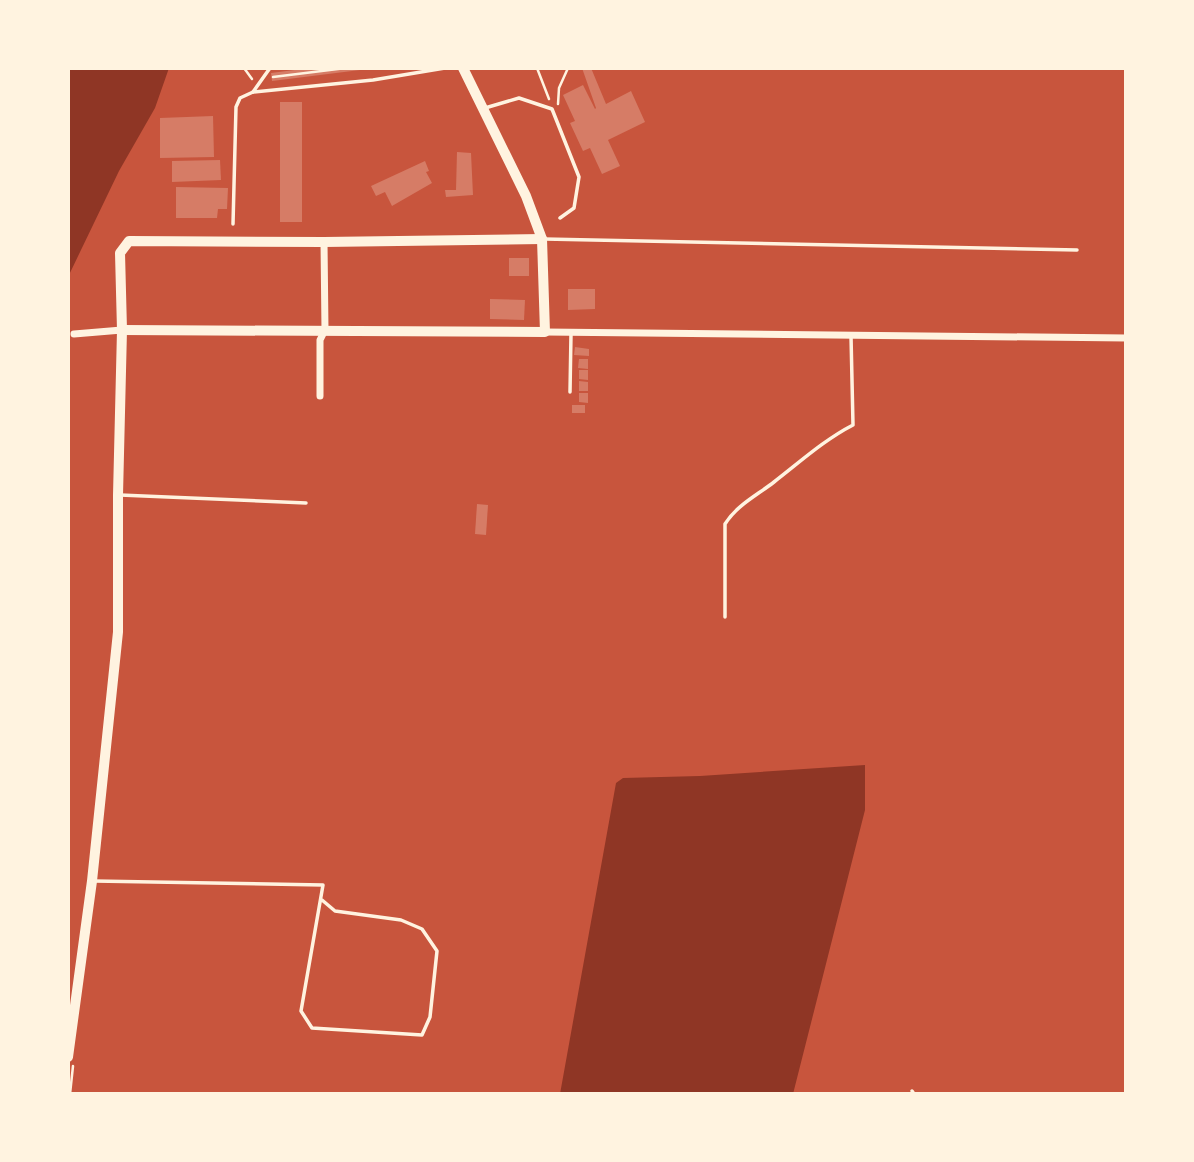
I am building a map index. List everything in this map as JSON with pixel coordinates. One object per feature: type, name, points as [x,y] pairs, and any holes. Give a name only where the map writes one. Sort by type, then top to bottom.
[{"type":"main road","points":[[122,330],[545,332],[542,239],[526,195],[463,68]]},
{"type":"main road","points":[[68,1057],[92,881],[118,632],[122,330],[120,253],[129,241],[542,239]]},
{"type":"street","points":[[320,396],[320,340],[325,330],[324,242]]},
{"type":"street","points":[[74,334],[122,330]]},
{"type":"street","points":[[545,332],[1126,338]]},
{"type":"lane","points":[[253,92],[270,68]]},
{"type":"lane","points":[[233,224],[236,107],[240,98],[253,92],[373,80],[444,68]]},
{"type":"lane","points":[[483,109],[519,98],[552,109],[579,177],[574,208],[560,218]]},
{"type":"lane","points":[[542,239],[560,237],[1077,250]]},
{"type":"lane","points":[[570,391],[571,332]]},
{"type":"lane","points":[[725,617],[724,524],[733,511],[832,436],[853,425],[851,336]]},
{"type":"lane","points":[[118,495],[306,503]]},
{"type":"lane","points":[[92,881],[323,885],[301,1011],[312,1028],[422,1035],[430,1017],[437,951],[422,929],[401,920],[335,911],[322,900]]},
{"type":"path","points":[[244,68],[251,79],[346,68]]},
{"type":"path","points":[[537,68],[552,109]]},
{"type":"path","points":[[557,118],[559,88],[568,68]]},
{"type":"shaded area","points":[[68,68],[169,68],[155,108],[119,171],[68,277]]},
{"type":"shaded area","points":[[865,765],[865,810],[793,1094],[560,1094],[616,783],[623,778],[700,776]]},
{"type":"building","points":[[310,68],[360,70],[272,81],[271,73]]},
{"type":"building","points":[[582,68],[591,68],[606,104],[631,91],[645,122],[608,140],[620,166],[602,174],[590,148],[583,151],[570,123],[575,121],[563,95],[583,85],[596,108]]},
{"type":"building","points":[[280,102],[302,102],[302,222],[280,222]]},
{"type":"building","points":[[213,116],[214,157],[160,158],[160,118]]},
{"type":"building","points":[[457,152],[471,153],[473,195],[446,197],[445,190],[456,190]]},
{"type":"building","points":[[220,160],[221,180],[172,182],[172,161]]},
{"type":"building","points":[[425,161],[429,171],[426,172],[432,183],[392,206],[385,192],[376,196],[371,186]]},
{"type":"building","points":[[176,187],[228,188],[227,209],[218,209],[217,218],[176,218]]},
{"type":"building","points":[[509,258],[529,258],[529,276],[509,276]]},
{"type":"building","points":[[568,289],[595,289],[595,309],[568,310]]},
{"type":"building","points":[[490,299],[525,300],[524,320],[490,319]]},
{"type":"building","points":[[575,347],[589,349],[589,356],[574,355]]},
{"type":"building","points":[[579,359],[588,359],[588,369],[578,368]]},
{"type":"building","points":[[579,370],[588,370],[588,380],[579,379]]},
{"type":"building","points":[[579,381],[588,382],[588,391],[579,391]]},
{"type":"building","points":[[579,393],[588,393],[588,403],[579,402]]},
{"type":"building","points":[[572,405],[585,405],[585,413],[572,413]]},
{"type":"building","points":[[477,504],[488,505],[486,535],[475,534]]}]
